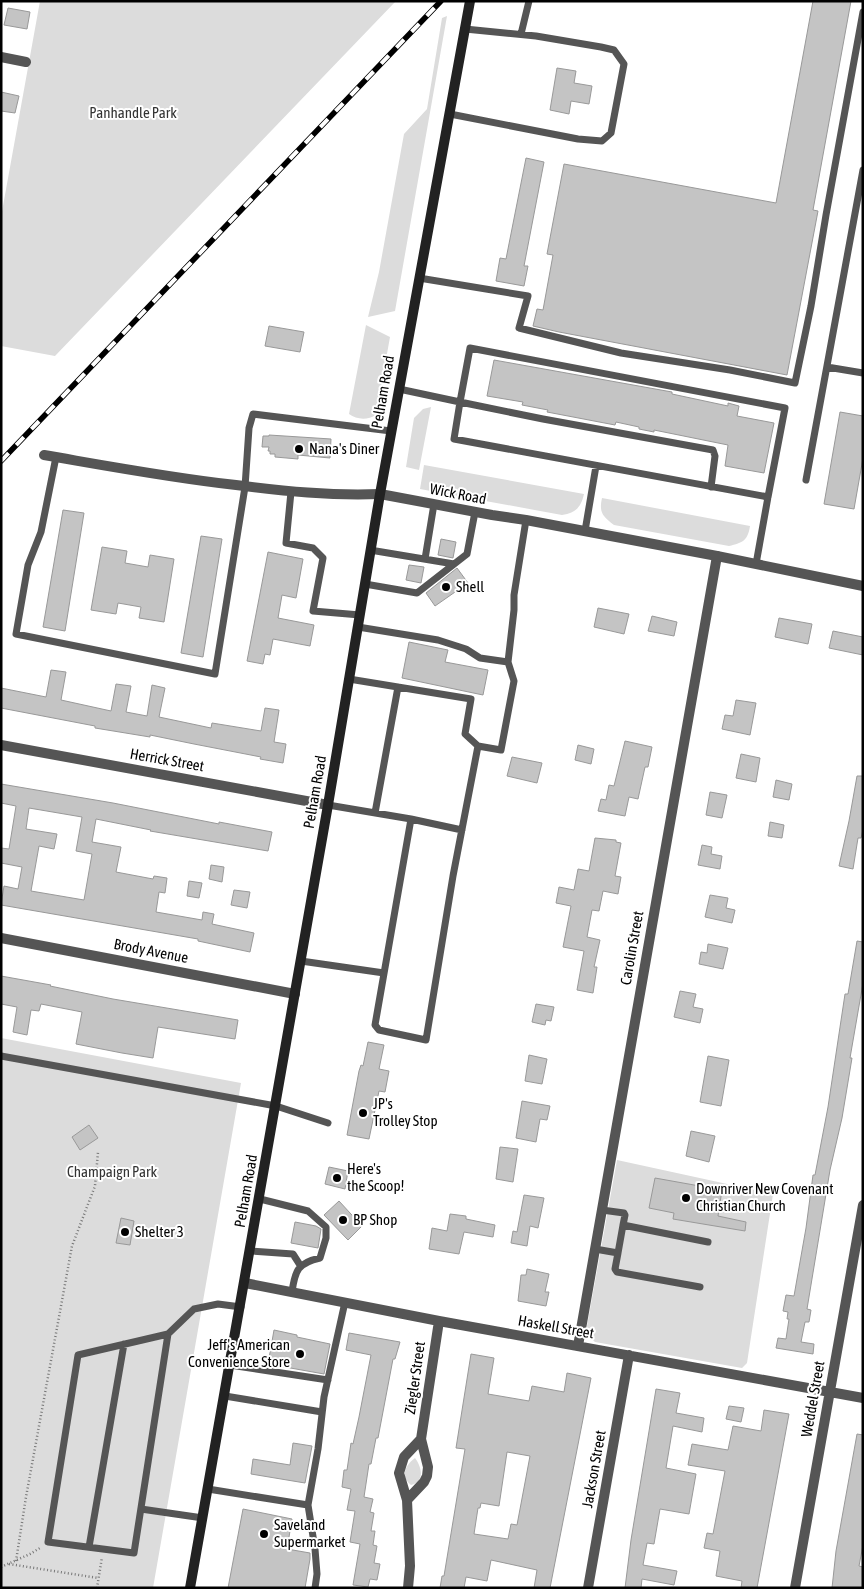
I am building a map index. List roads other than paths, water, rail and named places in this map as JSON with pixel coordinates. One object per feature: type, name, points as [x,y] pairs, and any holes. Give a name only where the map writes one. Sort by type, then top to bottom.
[{"type":"main road","name":"Pelham Road","points":[[190,1588],[251,1251],[370,550],[470,1]]},
{"type":"street","points":[[1,57],[26,62]]},
{"type":"street","name":"Wick Road","points":[[44,455],[187,480],[245,487],[291,492],[356,495],[380,494],[717,556],[863,586]]},
{"type":"street","name":"Carolin Street","points":[[578,1346],[717,556]]},
{"type":"street","name":"Herrick Street","points":[[1,745],[328,805]]},
{"type":"street","name":"Brody Avenue","points":[[1,938],[295,994]]},
{"type":"street","name":"Weddel Street","points":[[795,1588],[863,1205]]},
{"type":"street","name":"Haskell Street","points":[[245,1283],[439,1321],[863,1398]]},
{"type":"street","name":"Ziegler Street","points":[[407,1500],[424,1482],[427,1476],[428,1467],[421,1439],[439,1321]]},
{"type":"street","name":"Jackson Street","points":[[588,1588],[629,1355]]},
{"type":"street","points":[[408,1588],[410,1566],[407,1500],[399,1478],[399,1468],[404,1457],[421,1439]]},
{"type":"lane","points":[[521,34],[529,1]]},
{"type":"lane","points":[[419,278],[528,296],[519,328],[621,353],[730,370],[795,383],[811,306],[863,12]]},
{"type":"lane","points":[[450,114],[602,141],[611,132],[624,64],[614,50],[521,34],[465,29]]},
{"type":"lane","points":[[806,480],[863,170]]},
{"type":"lane","points":[[756,564],[785,408],[470,348],[454,439],[768,498]]},
{"type":"lane","points":[[827,367],[863,373]]},
{"type":"lane","points":[[399,389],[543,419],[712,450],[715,456],[711,487]]},
{"type":"lane","points":[[56,457],[41,532],[28,565],[16,634],[215,674],[245,487],[249,428],[253,414],[391,431]]},
{"type":"lane","points":[[585,531],[596,466]]},
{"type":"lane","points":[[291,492],[286,543],[313,548],[323,558],[313,611],[360,615]]},
{"type":"lane","points":[[425,559],[434,504]]},
{"type":"lane","points":[[365,584],[417,593],[466,554],[474,512]]},
{"type":"lane","points":[[349,679],[471,699],[465,734],[478,746],[501,750],[514,681],[508,662],[514,595],[526,520]]},
{"type":"lane","points":[[370,550],[454,564]]},
{"type":"lane","points":[[358,627],[438,640],[466,649],[480,658],[508,662]]},
{"type":"lane","points":[[375,813],[398,687]]},
{"type":"lane","points":[[411,818],[375,1025],[379,1030],[426,1040],[478,746]]},
{"type":"lane","points":[[328,805],[411,818],[462,830]]},
{"type":"lane","points":[[301,961],[384,973]]},
{"type":"lane","points":[[1,1056],[276,1106],[328,1122]]},
{"type":"lane","points":[[260,1199],[308,1211],[326,1227],[326,1238],[320,1258],[300,1266],[294,1278],[292,1292]]},
{"type":"lane","points":[[602,1210],[624,1213],[625,1215],[615,1269],[617,1272],[700,1287]]},
{"type":"lane","points":[[624,1225],[708,1242]]},
{"type":"lane","points":[[595,1250],[618,1253]]},
{"type":"lane","points":[[251,1251],[293,1254],[300,1266]]},
{"type":"lane","points":[[315,1588],[317,1574],[315,1550],[308,1505],[322,1412],[345,1302]]},
{"type":"lane","points":[[168,1334],[134,1552],[48,1542],[78,1355],[168,1334],[194,1309],[218,1304],[241,1307]]},
{"type":"lane","points":[[89,1547],[124,1344]]},
{"type":"lane","points":[[230,1364],[328,1380]]},
{"type":"lane","points":[[225,1396],[322,1412]]},
{"type":"lane","points":[[208,1489],[308,1505]]},
{"type":"lane","points":[[141,1509],[203,1518]]},
{"type":"railway","points":[[1,461],[441,1]]},
{"type":"place","name":"Nana's Diner","points":[[299,449]]},
{"type":"place","name":"Shell","points":[[446,587]]},
{"type":"place","name":"JP's Trolley Stop","points":[[363,1113]]},
{"type":"place","name":"Here's the Scoop!","points":[[337,1178]]},
{"type":"place","name":"Downriver New Covenant Christian Church","points":[[686,1198]]},
{"type":"place","name":"BP Shop","points":[[343,1220]]},
{"type":"place","name":"Shelter 3","points":[[125,1232]]},
{"type":"place","name":"Jeff's American Convenience Store","points":[[300,1354]]},
{"type":"place","name":"Saveland Supermarket","points":[[264,1534]]},
{"type":"park label","name":"Panhandle Park","points":[[133,113]]},
{"type":"park label","name":"Champaign Park","points":[[112,1172]]}]
